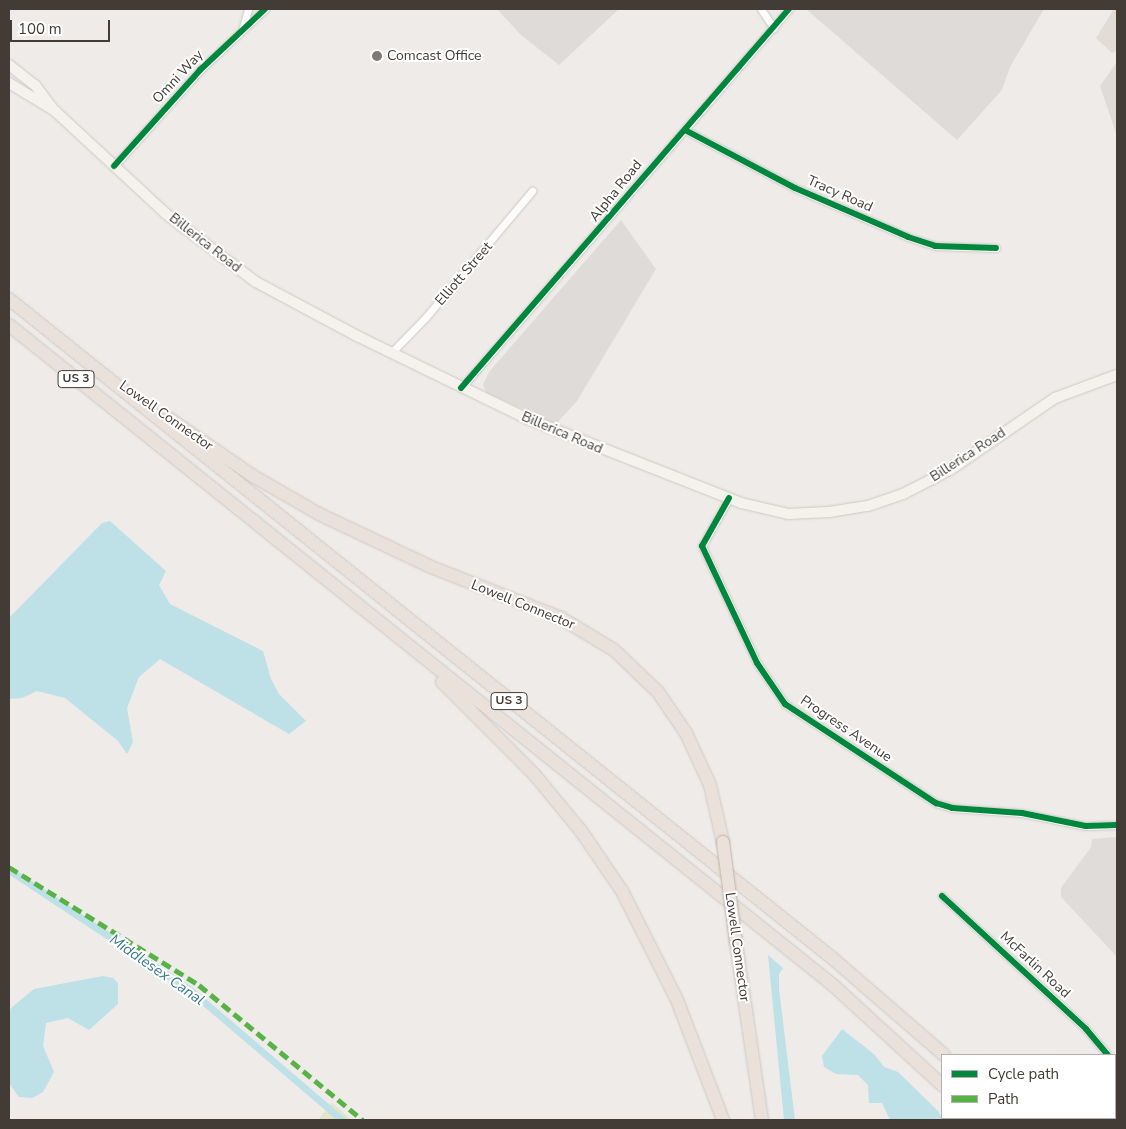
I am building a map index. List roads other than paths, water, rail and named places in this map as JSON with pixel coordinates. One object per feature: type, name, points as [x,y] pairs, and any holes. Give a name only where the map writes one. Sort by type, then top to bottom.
[{"type":"highway","name":"US 3","points":[[9,299],[905,1020],[943,1054]]},
{"type":"highway","name":"US 3","points":[[9,325],[834,986],[941,1084]]},
{"type":"highway","points":[[9,332],[66,371]]},
{"type":"highway","name":"Lowell Connector","points":[[72,350],[232,462],[312,511],[431,567],[561,618],[614,650],[658,692],[686,732],[710,785],[723,842],[762,1120]]},
{"type":"highway","points":[[369,614],[499,736],[552,794],[595,851],[634,912],[667,977],[723,1120]]},
{"type":"highway","points":[[905,1020],[950,1054]]},
{"type":"highway","points":[[931,1074],[941,1088]]},
{"type":"main road","name":"Billerica Road","points":[[9,65],[35,86],[55,112],[207,248],[256,282],[461,388],[598,448],[729,498],[788,514],[868,506],[903,494],[950,470],[1055,398],[1117,376]]},
{"type":"main road","name":"Billerica Road","points":[[9,83],[55,112]]},
{"type":"street","points":[[243,28],[248,9]]},
{"type":"street","name":"Omni Way","points":[[114,166],[200,70],[265,9]]},
{"type":"street","points":[[762,9],[774,28]]},
{"type":"street","name":"Alpha Road","points":[[461,388],[789,9]]},
{"type":"street","name":"Tracy Road","points":[[685,130],[795,188],[908,238],[935,246],[996,248]]},
{"type":"street","name":"Elliott Street","points":[[391,353],[426,317],[532,191]]},
{"type":"street","name":"Progress Avenue","points":[[729,498],[702,546],[757,663],[785,704],[936,803],[952,808],[1022,814],[1086,826],[1117,826]]},
{"type":"street","name":"McFarlin Road","points":[[942,896],[1086,1029],[1107,1054]]},
{"type":"water","points":[[110,521],[166,571],[159,585],[170,604],[263,651],[271,679],[279,694],[306,721],[289,734],[160,659],[139,677],[127,708],[133,742],[127,754],[118,741],[65,698],[37,691],[22,698],[9,699],[9,618],[102,523]]},
{"type":"water","points":[[768,955],[783,968],[779,974],[779,989],[795,1120],[784,1120]]},
{"type":"water","points":[[103,976],[113,978],[118,983],[118,1004],[89,1030],[68,1018],[46,1023],[43,1046],[54,1072],[43,1092],[32,1098],[19,1097],[9,1083],[9,1013],[11,1008],[34,989]]},
{"type":"water","points":[[842,1029],[875,1055],[884,1067],[898,1072],[938,1111],[943,1120],[890,1120],[882,1103],[869,1103],[868,1085],[858,1075],[836,1074],[824,1067],[822,1056]]},
{"type":"waterway","name":"Middlesex Canal","points":[[9,870],[190,990],[342,1120]]},
{"type":"place","name":"Comcast Office","points":[[377,56]]}]
